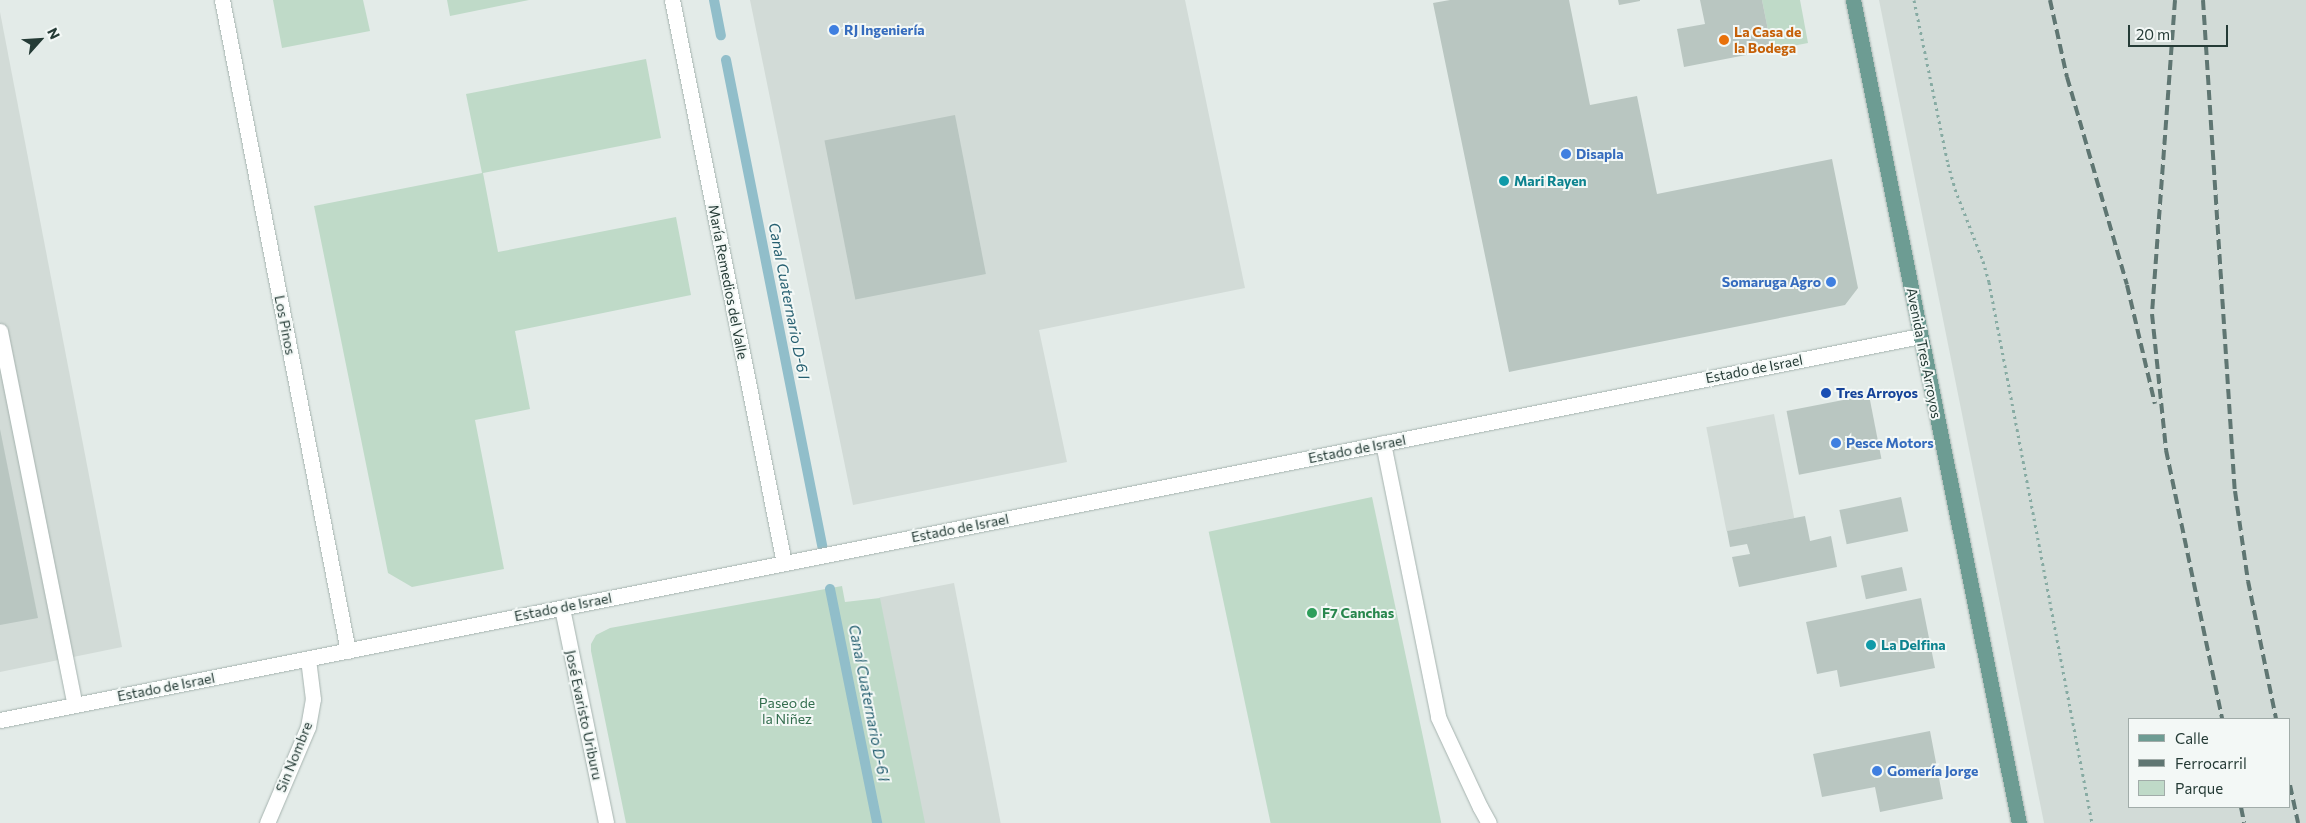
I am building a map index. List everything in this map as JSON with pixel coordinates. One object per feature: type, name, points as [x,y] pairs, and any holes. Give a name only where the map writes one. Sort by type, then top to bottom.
[{"type":"main road","name":"Avenida Tres Arroyos","points":[[1853,0],[2019,823]]},
{"type":"street","name":"Los Pinos","points":[[222,0],[348,651]]},
{"type":"street","name":"María Remedios del Valle","points":[[672,0],[784,563]]},
{"type":"street","points":[[0,330],[75,705]]},
{"type":"street","name":"Estado de Israel","points":[[0,720],[1920,336]]},
{"type":"street","points":[[1383,443],[1438,717],[1489,823]]},
{"type":"street","name":"José Evaristo Uriburu","points":[[562,608],[606,823]]},
{"type":"street","name":"Sin Nombre","points":[[267,823],[308,727],[313,699],[308,659]]},
{"type":"path","points":[[1914,0],[1948,164],[1955,189],[1984,261],[1989,282],[2092,823]]},
{"type":"shaded area","points":[[750,0],[1185,0],[1245,288],[1039,330],[1067,462],[853,505]]},
{"type":"shaded area","points":[[1879,0],[2306,0],[2306,823],[2044,823]]},
{"type":"shaded area","points":[[0,12],[122,647],[0,672]]},
{"type":"shaded area","points":[[1774,414],[1794,518],[1726,531],[1706,427]]},
{"type":"shaded area","points":[[954,583],[1001,823],[923,823],[879,598]]},
{"type":"green space","points":[[273,0],[363,0],[370,31],[282,48]]},
{"type":"green space","points":[[447,0],[529,0],[450,16]]},
{"type":"green space","points":[[1762,0],[1800,0],[1808,43],[1772,50]]},
{"type":"green space","points":[[646,59],[661,138],[483,173],[498,252],[676,217],[691,295],[515,331],[530,409],[475,420],[504,569],[412,587],[388,573],[314,206],[482,173],[466,94]]},
{"type":"green space","name":"F7 Canchas","points":[[1372,497],[1441,823],[1271,823],[1209,532]]},
{"type":"green space","name":"Paseo de la Niñez","points":[[842,586],[845,602],[880,598],[925,823],[626,823],[591,651],[591,644],[596,635],[610,628]]},
{"type":"building","points":[[1450,0],[1569,0],[1590,105],[1637,96],[1657,194],[1832,159],[1858,288],[1845,305],[1509,372],[1433,3]]},
{"type":"building","points":[[1618,0],[1640,0],[1640,1],[1619,5]]},
{"type":"building","name":"La Casa de la Bodega","points":[[1700,0],[1762,0],[1772,50],[1684,67],[1677,29],[1705,24]]},
{"type":"building","points":[[955,115],[986,274],[855,299],[824,140]]},
{"type":"building","name":"Pesce Motors","points":[[1869,395],[1881,459],[1799,475],[1787,411]]},
{"type":"building","points":[[0,429],[38,618],[0,625]]},
{"type":"building","points":[[1901,497],[1908,531],[1847,544],[1839,510]]},
{"type":"building","points":[[1805,516],[1810,541],[1831,536],[1837,567],[1739,587],[1732,557],[1750,554],[1747,544],[1730,547],[1727,531]]},
{"type":"building","points":[[1902,567],[1907,590],[1866,599],[1861,576]]},
{"type":"building","name":"La Delfina","points":[[1921,598],[1935,668],[1840,687],[1837,670],[1817,674],[1806,622]]},
{"type":"building","name":"Gomería Jorge","points":[[1930,731],[1943,799],[1880,812],[1875,787],[1822,797],[1813,754]]},
{"type":"waterway","name":"Canal Cuaternario D-6 I","points":[[714,0],[721,35]]},
{"type":"waterway","name":"Canal Cuaternario D-6 I","points":[[726,60],[822,547]]},
{"type":"waterway","name":"Canal Cuaternario D-6 I","points":[[830,589],[877,823]]},
{"type":"railway","points":[[2050,0],[2067,77],[2127,285],[2155,404]]},
{"type":"railway","points":[[2175,0],[2152,314],[2166,450],[2222,718]]},
{"type":"railway","points":[[2203,0],[2235,491],[2248,581],[2276,718]]},
{"type":"railway","points":[[2291,790],[2298,823]]},
{"type":"railway","points":[[2241,808],[2244,823]]},
{"type":"place","name":"RJ Ingeniería","points":[[834,30]]},
{"type":"place","name":"La Casa de la Bodega","points":[[1724,40]]},
{"type":"place","name":"Disapla","points":[[1566,154]]},
{"type":"place","name":"Mari Rayen","points":[[1504,181]]},
{"type":"place","name":"Somaruga Agro","points":[[1831,282]]},
{"type":"place","name":"Tres Arroyos","points":[[1826,393]]},
{"type":"place","name":"Pesce Motors","points":[[1836,443]]},
{"type":"place","name":"F7 Canchas","points":[[1312,613]]},
{"type":"place","name":"La Delfina","points":[[1871,645]]},
{"type":"place","name":"Gomería Jorge","points":[[1877,771]]}]
